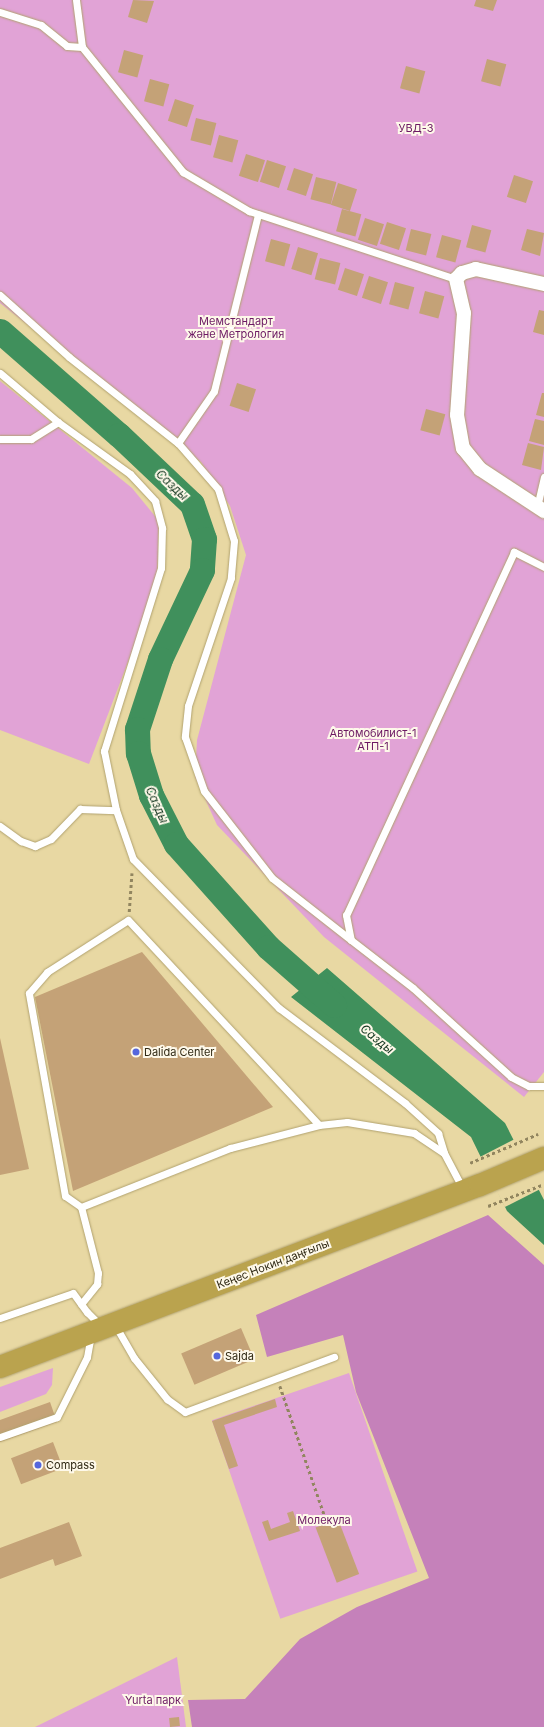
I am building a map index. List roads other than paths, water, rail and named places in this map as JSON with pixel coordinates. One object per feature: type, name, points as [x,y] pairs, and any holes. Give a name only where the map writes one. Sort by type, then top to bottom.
[{"type":"highway","name":"Кеңес Нокин даңғылы","points":[[0,1367],[472,1188],[544,1158]]},
{"type":"street","points":[[540,509],[480,469],[463,448],[459,437],[458,390],[464,313],[456,279],[462,273],[476,269],[544,284]]},
{"type":"lane","points":[[76,0],[82,47],[183,172],[258,214],[456,279]]},
{"type":"lane","points":[[0,12],[42,25],[67,46],[82,47]]},
{"type":"lane","points":[[178,443],[214,391],[258,214]]},
{"type":"lane","points":[[0,295],[69,357],[178,443],[218,489],[234,541],[230,578],[188,706],[185,737],[204,791],[272,878],[413,988],[511,1077],[529,1086],[544,1086]]},
{"type":"lane","points":[[0,373],[58,422],[130,474],[155,501],[162,528],[161,568],[104,751],[116,810],[133,860],[279,1008],[405,1102],[438,1133],[444,1154]]},
{"type":"lane","points":[[0,439],[31,439],[58,422]]},
{"type":"lane","points":[[540,509],[544,477]]},
{"type":"lane","points":[[351,940],[346,915],[514,552],[544,567]]},
{"type":"lane","points":[[0,826],[21,841],[35,846],[51,839],[80,809],[116,810]]},
{"type":"lane","points":[[81,1304],[97,1284],[98,1273],[81,1207],[66,1196],[29,993],[47,972],[128,920],[319,1125]]},
{"type":"lane","points":[[81,1207],[230,1148],[319,1125],[347,1122],[414,1133],[444,1154],[472,1188]]},
{"type":"lane","points":[[0,1318],[73,1293],[103,1328],[134,1358],[168,1399],[185,1412],[334,1357]]},
{"type":"lane","points":[[0,1437],[57,1417],[103,1328]]},
{"type":"water","points":[[327,968],[505,1123],[544,1200],[544,1245],[507,1211],[471,1137],[291,997]]},
{"type":"waterway","name":"Сазды","points":[[0,331],[119,435],[192,504],[204,539],[202,570],[160,659],[137,729],[138,753],[151,795],[176,844],[268,947],[334,1005]]},
{"type":"place","name":"Dalida Center","points":[[136,1052]]},
{"type":"place","name":"Sajda","points":[[217,1356]]},
{"type":"place","name":"Compass","points":[[38,1465]]},
{"type":"park label","name":"УВД-3","points":[[416,128]]},
{"type":"park label","name":"Мемстандарт және Метрология","points":[[236,328]]},
{"type":"park label","name":"Автомобилист-1 АТП-1","points":[[373,740]]},
{"type":"park label","name":"Молекула","points":[[324,1520]]},
{"type":"park label","name":"Yurta парк","points":[[153,1700]]}]
